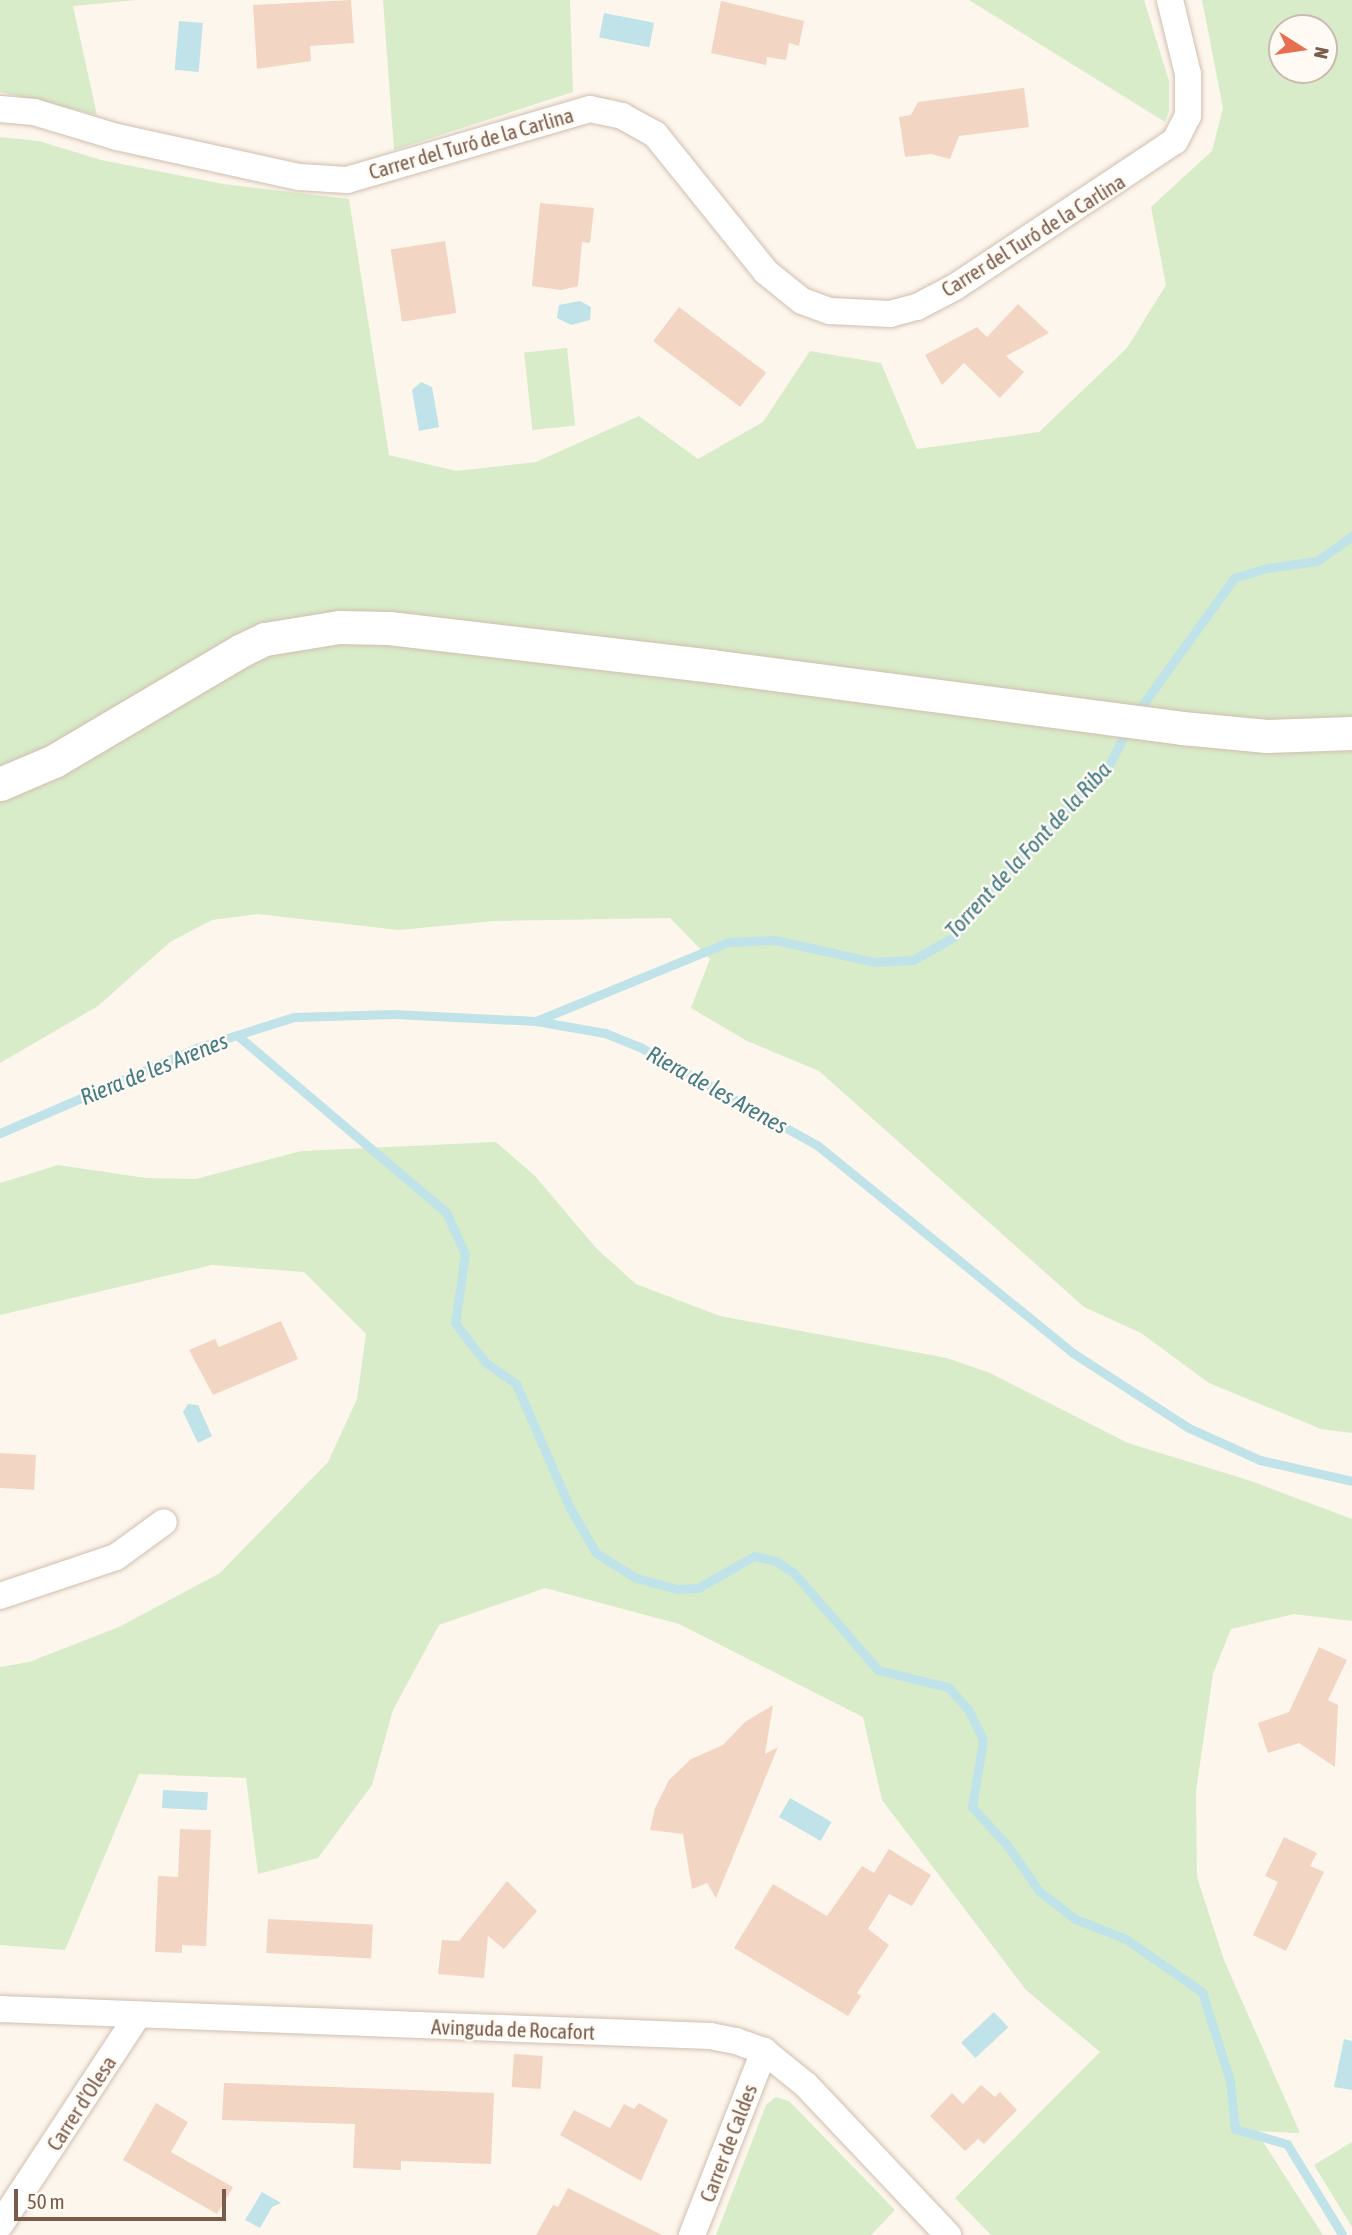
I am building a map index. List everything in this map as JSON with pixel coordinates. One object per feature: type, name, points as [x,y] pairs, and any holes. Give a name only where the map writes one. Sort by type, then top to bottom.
[{"type":"street","name":"Carrer del Turó de la Carlina","points":[[0,109],[34,112],[117,137],[299,177],[347,180],[590,109],[622,116],[655,134],[766,272],[802,301],[830,311],[890,314],[917,307],[955,287],[1175,141],[1188,116],[1188,74],[1170,0]]},
{"type":"street","points":[[0,784],[54,761],[265,639],[338,627],[388,628],[712,666],[1182,729],[1268,736],[1352,733]]},
{"type":"street","points":[[0,1596],[116,1557],[164,1522]]},
{"type":"street","name":"Avinguda de Rocafort","points":[[0,2008],[710,2036],[764,2051],[806,2085],[948,2235]]},
{"type":"street","name":"Carrer d'Olesa","points":[[0,2225],[138,2015]]},
{"type":"street","name":"Carrer de Caldes","points":[[692,2235],[764,2051]]},
{"type":"green space","points":[[0,0],[137,0],[73,6],[97,115],[0,92]]},
{"type":"green space","points":[[383,0],[570,0],[573,92],[394,150]]},
{"type":"green space","points":[[969,0],[1144,0],[1169,81],[1169,111],[1165,122]]},
{"type":"green space","points":[[1202,0],[1352,0],[1352,1433],[1321,1429],[1209,1383],[1141,1333],[1084,1307],[819,1071],[747,1041],[691,1008],[710,959],[670,918],[494,921],[399,930],[257,914],[212,920],[170,942],[98,1006],[0,1063],[0,137],[39,141],[101,160],[223,184],[349,199],[389,455],[456,471],[536,462],[639,416],[698,459],[763,422],[810,351],[881,363],[917,449],[1039,432],[1127,348],[1166,285],[1151,207],[1212,151],[1223,108]]},
{"type":"green space","points":[[567,348],[575,426],[532,430],[524,352]]},
{"type":"green space","points":[[496,1142],[535,1176],[597,1249],[636,1284],[720,1316],[947,1358],[990,1373],[1128,1443],[1251,1481],[1352,1519],[1352,1621],[1294,1614],[1231,1629],[1213,1674],[1196,1791],[1197,1877],[1224,1960],[1300,2133],[1256,2131],[1323,2235],[991,2235],[955,2198],[1100,2052],[1026,1990],[882,1800],[863,1717],[679,1624],[545,1588],[439,1625],[393,1710],[372,1785],[318,1858],[258,1874],[246,1778],[139,1774],[65,1950],[0,1945],[0,1667],[29,1662],[119,1627],[220,1573],[328,1462],[357,1399],[366,1334],[304,1272],[212,1265],[0,1315],[0,1183],[58,1165],[146,1178],[196,1179],[301,1151]]},
{"type":"green space","points":[[776,2097],[789,2101],[895,2210],[871,2235],[716,2235],[766,2105]]},
{"type":"green space","points":[[1352,2142],[1352,2227],[1314,2165]]},
{"type":"water","points":[[604,13],[654,23],[649,47],[599,38]]},
{"type":"water","points":[[179,21],[203,23],[199,72],[175,70]]},
{"type":"water","points":[[580,301],[591,307],[590,320],[571,325],[557,318],[559,305]]},
{"type":"water","points":[[421,382],[432,387],[439,427],[419,431],[412,390]]},
{"type":"water","points":[[188,1404],[198,1405],[212,1436],[198,1443],[183,1412]]},
{"type":"water","points":[[163,1790],[208,1792],[207,1810],[162,1808]]},
{"type":"water","points":[[790,1798],[832,1822],[821,1841],[779,1817]]},
{"type":"water","points":[[994,2012],[1008,2027],[975,2058],[961,2043]]},
{"type":"water","points":[[1344,2039],[1352,2041],[1352,2090],[1334,2087]]},
{"type":"water","points":[[262,2192],[281,2203],[272,2207],[260,2228],[245,2220]]},
{"type":"building","points":[[351,0],[354,43],[310,46],[311,61],[257,69],[253,5]]},
{"type":"building","points":[[721,1],[804,21],[799,46],[789,43],[786,60],[767,57],[766,65],[711,53]]},
{"type":"building","points":[[1024,88],[1029,127],[959,136],[950,159],[931,154],[905,157],[899,117],[911,115],[918,102]]},
{"type":"building","points":[[540,203],[594,208],[590,243],[582,242],[578,286],[561,290],[532,286]]},
{"type":"building","points":[[445,241],[456,313],[402,322],[391,250]]},
{"type":"building","points":[[1018,304],[1049,333],[1006,356],[1024,372],[1000,398],[964,363],[942,385],[925,355],[977,327],[987,337]]},
{"type":"building","points":[[679,307],[766,373],[740,407],[653,341]]},
{"type":"building","points":[[281,1321],[298,1359],[213,1395],[189,1350],[215,1339],[219,1347]]},
{"type":"building","points":[[0,1453],[36,1455],[34,1490],[0,1488]]},
{"type":"building","points":[[1319,1647],[1347,1660],[1328,1700],[1338,1705],[1335,1767],[1299,1743],[1268,1753],[1258,1723],[1289,1712]]},
{"type":"building","points":[[773,1705],[765,1754],[778,1747],[716,1898],[707,1883],[692,1889],[683,1834],[650,1830],[655,1808],[669,1780],[691,1759],[723,1745],[745,1722]]},
{"type":"building","points":[[180,1829],[211,1830],[206,1946],[182,1945],[182,1953],[155,1952],[158,1876],[178,1877]]},
{"type":"building","points":[[1284,1837],[1317,1853],[1310,1866],[1324,1872],[1286,1951],[1253,1935],[1278,1882],[1265,1876]]},
{"type":"building","points":[[889,1849],[931,1875],[912,1906],[889,1894],[868,1929],[889,1945],[857,1993],[861,1996],[848,2016],[734,1948],[773,1884],[827,1916],[862,1866],[874,1873]]},
{"type":"building","points":[[507,1881],[537,1911],[504,1949],[488,1936],[484,1978],[438,1974],[442,1940],[459,1941]]},
{"type":"building","points":[[268,1919],[373,1924],[371,1958],[266,1953]]},
{"type":"building","points":[[514,2054],[543,2056],[541,2089],[512,2087]]},
{"type":"building","points":[[224,2083],[494,2093],[491,2164],[401,2161],[401,2170],[353,2168],[355,2124],[222,2120]]},
{"type":"building","points":[[981,2085],[995,2097],[1000,2092],[1017,2110],[984,2144],[978,2139],[965,2151],[930,2116],[952,2093],[963,2104]]},
{"type":"building","points":[[156,2103],[188,2122],[171,2152],[233,2187],[217,2214],[123,2160]]},
{"type":"building","points":[[639,2103],[668,2120],[641,2181],[560,2135],[574,2110],[610,2128],[624,2104],[634,2109]]},
{"type":"building","points":[[568,2188],[662,2235],[536,2235],[553,2205],[558,2207]]},
{"type":"waterway","name":"Torrent de la Font de la Riba","points":[[1136,714],[1234,578],[1267,568],[1317,561],[1352,536]]},
{"type":"waterway","name":"Torrent de la Font de la Riba","points":[[536,1021],[729,942],[775,940],[874,962],[913,960],[955,936],[1005,872],[1109,765],[1129,726]]},
{"type":"waterway","name":"Riera de les Arenes","points":[[0,1133],[196,1048],[294,1017],[394,1014],[536,1021],[605,1033],[640,1047],[817,1145],[1073,1353],[1189,1428],[1260,1460],[1352,1481]]},
{"type":"waterway","points":[[237,1035],[446,1212],[465,1254],[455,1323],[485,1362],[516,1384],[570,1508],[596,1553],[636,1578],[677,1589],[698,1588],[754,1556],[776,1561],[794,1573],[878,1670],[948,1687],[968,1709],[983,1740],[972,1807],[1007,1845],[1039,1891],[1075,1919],[1126,1939],[1202,1992],[1230,2081],[1235,2129],[1287,2144],[1342,2234]]}]
